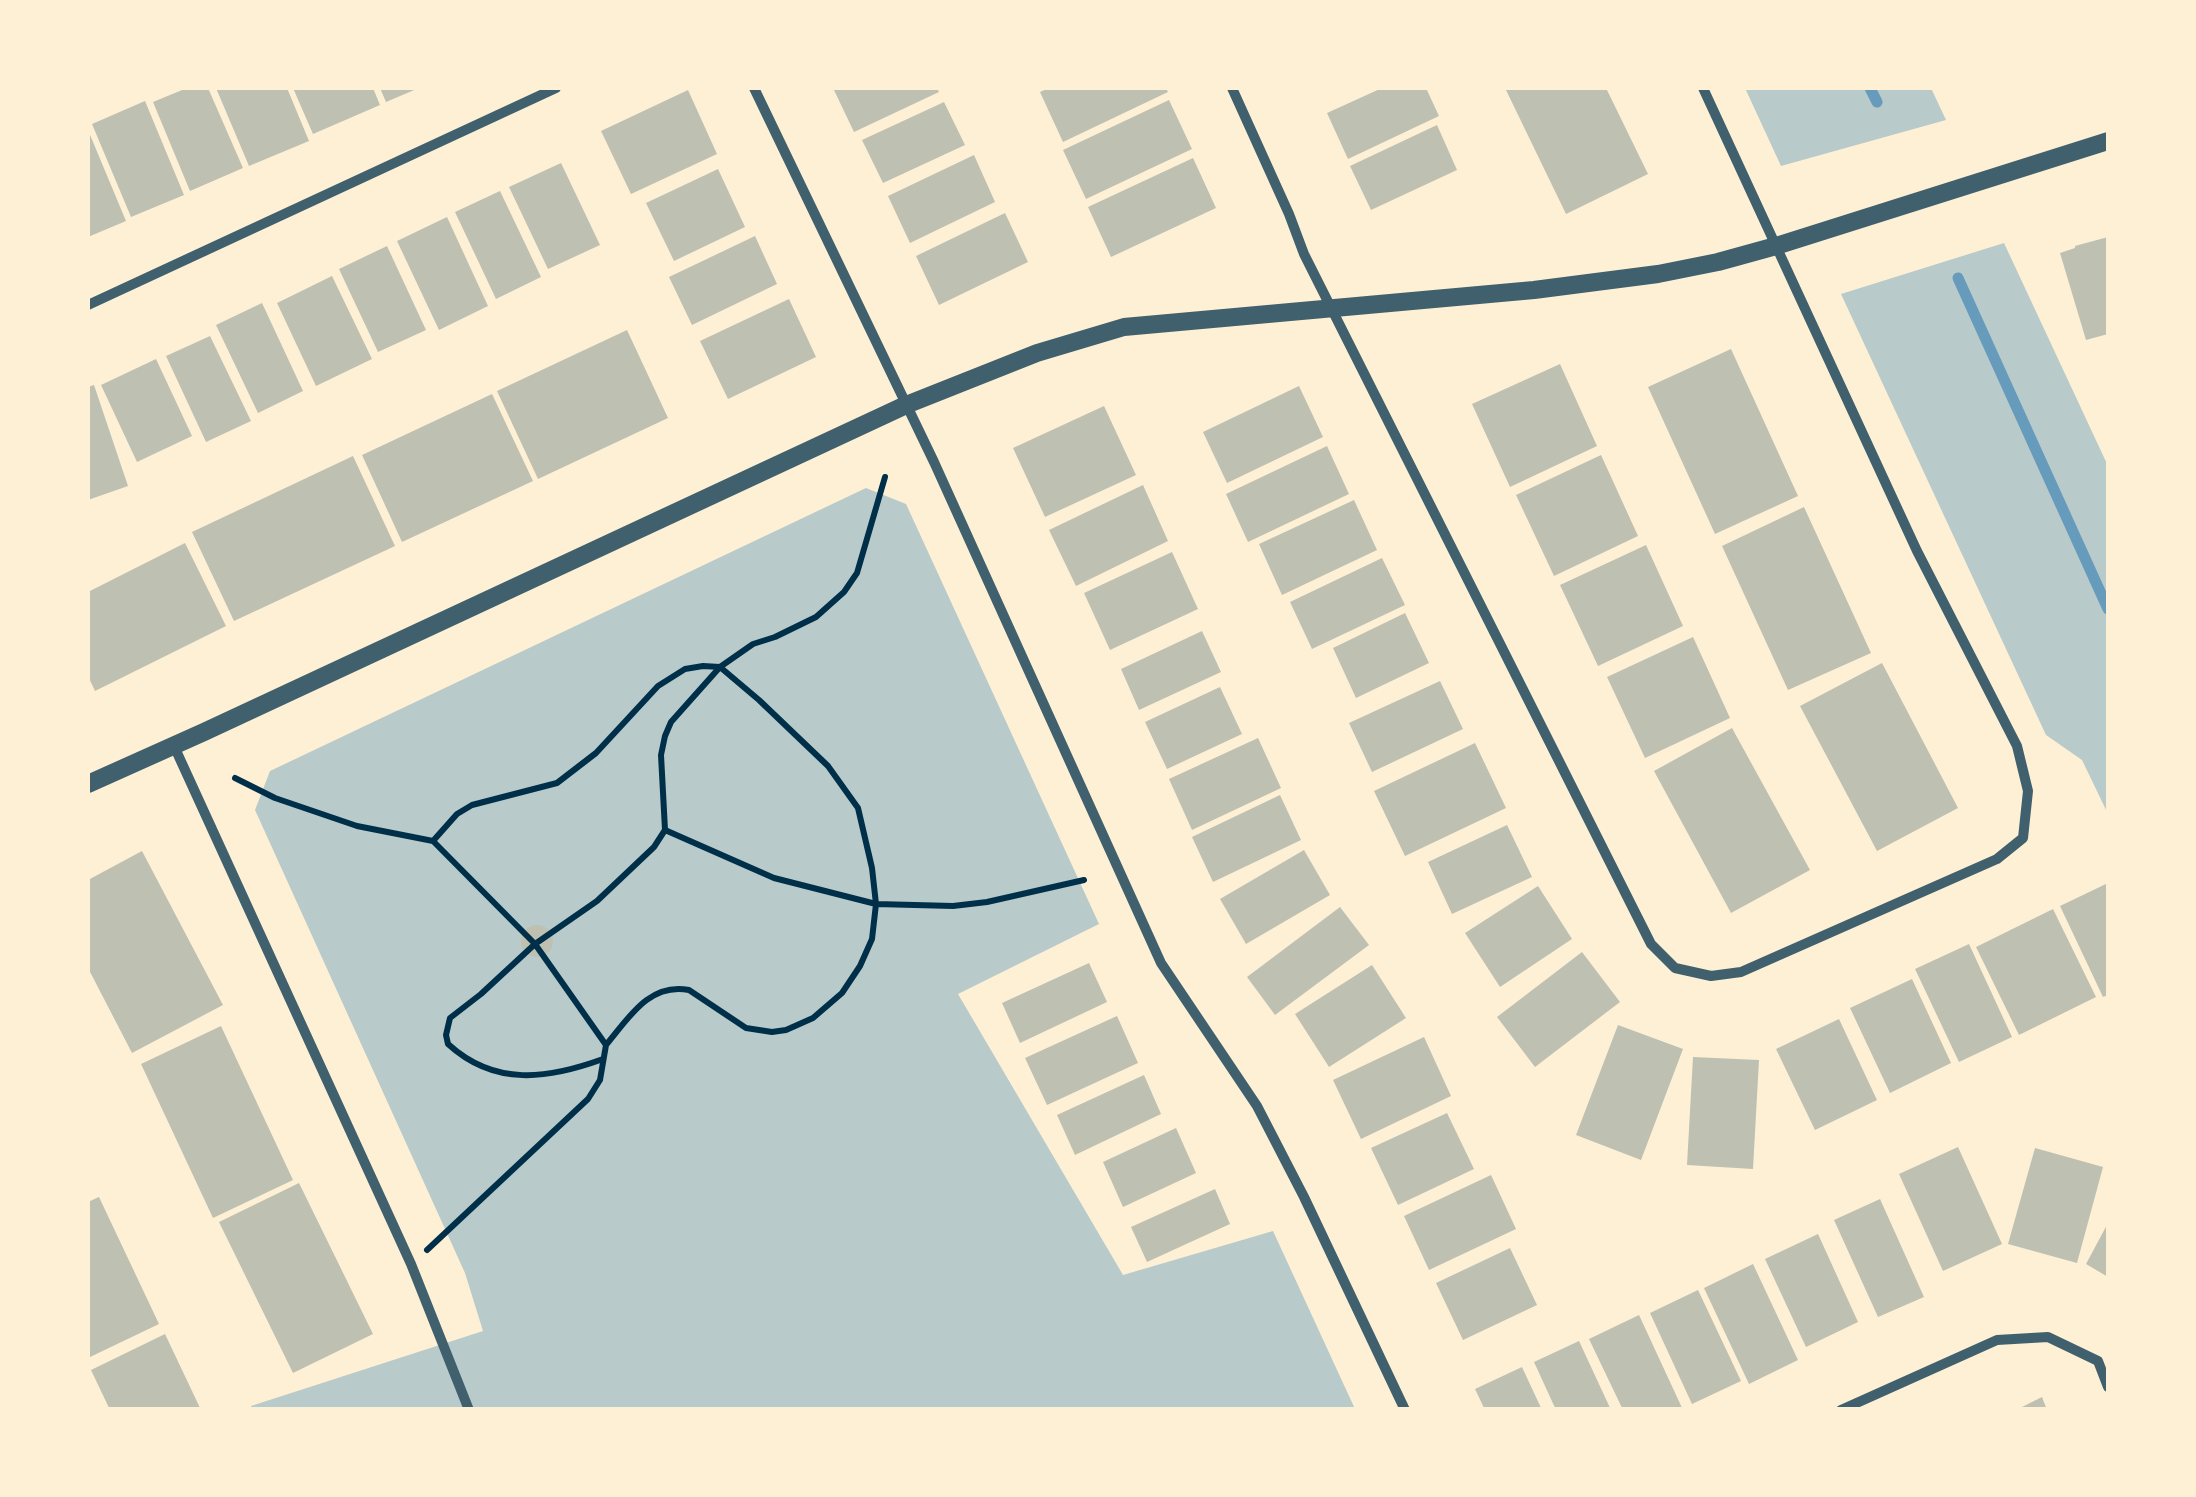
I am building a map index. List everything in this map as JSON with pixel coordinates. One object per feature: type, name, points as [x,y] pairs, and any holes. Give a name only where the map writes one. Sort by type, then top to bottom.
[{"type":"street","points":[[88,304],[556,88]]},
{"type":"street","points":[[754,88],[934,462],[1161,963],[1257,1106],[1405,1410]]},
{"type":"street","points":[[1232,88],[1304,254],[1651,944],[1675,968],[1711,976],[1741,972],[1997,859],[2023,838],[2028,791],[2017,746],[1918,551],[1703,88]]},
{"type":"street","points":[[88,784],[906,406],[1037,353],[1124,327],[1596,283],[1718,262],[2108,141]]},
{"type":"street","points":[[174,746],[411,1264],[469,1410]]},
{"type":"street","points":[[1841,1410],[1997,1340],[2048,1336],[2098,1360],[2108,1387]]},
{"type":"path","points":[[604,1060],[573,1070],[527,1077],[467,1059],[448,1044],[446,1034],[450,1018],[536,944],[597,901],[654,848],[665,830],[661,776],[665,736],[671,722],[720,666],[753,644],[816,616],[851,584],[886,478]]},
{"type":"path","points":[[411,1264],[588,1099],[600,1080],[606,1045],[646,999],[672,988],[689,990],[746,1028],[786,1030],[813,1018],[842,993],[872,938],[876,904],[858,808],[828,766],[720,666],[685,669],[658,686],[596,753],[557,784],[472,806],[456,814],[432,841]]},
{"type":"path","points":[[235,778],[275,798],[357,826],[432,841],[536,944],[606,1045]]},
{"type":"path","points":[[665,830],[774,878],[876,904],[953,906],[1084,880]]},
{"type":"shaded area","points":[[1745,88],[1931,88],[1946,120],[1781,166]]},
{"type":"shaded area","points":[[2004,243],[2108,466],[2108,814],[2082,760],[2046,735],[1841,294]]},
{"type":"shaded area","points":[[866,488],[906,504],[1099,924],[958,994],[1123,1275],[1273,1231],[1355,1409],[253,1410],[251,1406],[483,1331],[465,1273],[255,810],[270,771]]},
{"type":"building","points":[[187,88],[208,88],[243,168],[190,191],[153,102]]},
{"type":"building","points":[[216,88],[287,88],[309,141],[249,166]]},
{"type":"building","points":[[293,88],[373,88],[380,105],[313,134]]},
{"type":"building","points":[[380,88],[419,88],[386,102]]},
{"type":"building","points":[[833,88],[937,88],[939,92],[854,132]]},
{"type":"building","points":[[1049,88],[1166,88],[1168,92],[1063,142],[1040,92]]},
{"type":"building","points":[[1382,88],[1426,88],[1439,116],[1348,159],[1327,113]]},
{"type":"building","points":[[1505,88],[1606,88],[1648,174],[1566,214]]},
{"type":"building","points":[[688,90],[717,154],[631,194],[601,131]]},
{"type":"building","points":[[1169,100],[1192,149],[1086,199],[1063,150]]},
{"type":"building","points":[[145,101],[184,195],[131,217],[92,124]]},
{"type":"building","points":[[944,102],[965,145],[883,183],[862,140]]},
{"type":"building","points":[[1437,125],[1457,170],[1371,210],[1350,166]]},
{"type":"building","points":[[88,130],[126,221],[88,237]]},
{"type":"building","points":[[974,155],[995,202],[910,243],[888,196]]},
{"type":"building","points":[[1193,158],[1216,208],[1111,257],[1088,207]]},
{"type":"building","points":[[561,163],[600,245],[548,269],[509,187]]},
{"type":"building","points":[[718,169],[745,227],[674,261],[646,203]]},
{"type":"building","points":[[500,191],[541,277],[496,299],[455,212]]},
{"type":"building","points":[[1005,213],[1028,262],[939,305],[916,256]]},
{"type":"building","points":[[447,217],[488,306],[439,330],[397,241]]},
{"type":"building","points":[[755,236],[777,284],[692,325],[669,277]]},
{"type":"building","points":[[2108,237],[2108,334],[2086,340],[2060,253]]},
{"type":"building","points":[[387,246],[426,330],[378,352],[339,269]]},
{"type":"building","points":[[332,276],[372,359],[316,386],[277,303]]},
{"type":"building","points":[[789,299],[816,357],[728,399],[700,341]]},
{"type":"building","points":[[262,303],[303,391],[258,413],[216,325]]},
{"type":"building","points":[[627,330],[668,418],[538,479],[497,391]]},
{"type":"building","points":[[210,336],[251,421],[206,442],[166,356]]},
{"type":"building","points":[[1731,349],[1798,496],[1715,534],[1648,387]]},
{"type":"building","points":[[156,359],[192,436],[137,462],[101,385]]},
{"type":"building","points":[[1560,364],[1597,446],[1510,487],[1472,404]]},
{"type":"building","points":[[94,385],[128,486],[88,500],[88,387]]},
{"type":"building","points":[[1299,386],[1323,437],[1227,483],[1203,432]]},
{"type":"building","points":[[492,394],[533,481],[402,542],[362,455]]},
{"type":"building","points":[[1104,406],[1136,475],[1045,517],[1013,448]]},
{"type":"building","points":[[1327,446],[1349,494],[1248,542],[1226,494]]},
{"type":"building","points":[[1601,455],[1638,536],[1554,576],[1516,495]]},
{"type":"building","points":[[353,456],[395,546],[234,621],[192,532]]},
{"type":"building","points":[[1143,485],[1168,541],[1076,586],[1049,530]]},
{"type":"building","points":[[1354,500],[1377,550],[1282,595],[1259,544]]},
{"type":"building","points":[[1804,507],[1871,653],[1788,690],[1722,546]]},
{"type":"building","points":[[185,543],[226,626],[95,691],[88,676],[88,592]]},
{"type":"building","points":[[1646,545],[1683,626],[1598,666],[1560,585]]},
{"type":"building","points":[[1172,552],[1198,609],[1110,650],[1084,593]]},
{"type":"building","points":[[1382,558],[1405,605],[1312,649],[1290,602]]},
{"type":"building","points":[[1405,613],[1429,663],[1356,698],[1333,648]]},
{"type":"building","points":[[1202,631],[1221,672],[1139,710],[1121,669]]},
{"type":"building","points":[[1693,637],[1730,718],[1645,758],[1607,677]]},
{"type":"building","points":[[1882,663],[1958,808],[1877,851],[1800,706]]},
{"type":"building","points":[[1440,681],[1463,729],[1372,772],[1349,723]]},
{"type":"building","points":[[1220,687],[1242,734],[1167,769],[1145,722]]},
{"type":"building","points":[[1732,728],[1810,870],[1731,913],[1654,771]]},
{"type":"building","points":[[1258,738],[1281,788],[1192,830],[1169,779]]},
{"type":"building","points":[[1475,743],[1506,808],[1405,856],[1374,791]]},
{"type":"building","points":[[1280,795],[1301,840],[1213,882],[1192,837]]},
{"type":"building","points":[[1507,825],[1532,877],[1452,914],[1428,862]]},
{"type":"building","points":[[1304,850],[1330,895],[1246,944],[1220,899]]},
{"type":"building","points":[[142,851],[223,1005],[132,1053],[88,968],[88,880]]},
{"type":"building","points":[[2108,883],[2108,995],[2103,997],[2060,906]]},
{"type":"building","points":[[1538,886],[1572,939],[1500,987],[1465,933]]},
{"type":"building","points":[[1340,907],[1369,945],[1275,1015],[1247,977]]},
{"type":"building","points":[[2053,909],[2096,997],[2019,1035],[1976,947]]},
{"type":"building","points":[[537,925],[548,930],[553,941],[548,952],[537,957],[526,952],[521,941],[526,930]]},
{"type":"building","points":[[1969,944],[2012,1037],[1959,1062],[1915,969]]},
{"type":"building","points":[[1582,952],[1620,1002],[1535,1067],[1497,1017]]},
{"type":"building","points":[[1089,963],[1107,1002],[1020,1043],[1002,1003]]},
{"type":"building","points":[[1372,965],[1406,1018],[1329,1067],[1295,1014]]},
{"type":"building","points":[[1912,979],[1951,1063],[1890,1093],[1850,1008]]},
{"type":"building","points":[[1117,1016],[1138,1063],[1047,1105],[1025,1058]]},
{"type":"building","points":[[1839,1019],[1877,1100],[1815,1130],[1776,1049]]},
{"type":"building","points":[[1618,1025],[1683,1049],[1641,1160],[1576,1135]]},
{"type":"building","points":[[221,1026],[293,1180],[213,1218],[141,1064]]},
{"type":"building","points":[[1424,1037],[1451,1096],[1361,1139],[1333,1080]]},
{"type":"building","points":[[1693,1057],[1759,1060],[1753,1169],[1687,1165]]},
{"type":"building","points":[[1144,1075],[1161,1114],[1075,1155],[1057,1115]]},
{"type":"building","points":[[1447,1113],[1474,1169],[1398,1205],[1371,1148]]},
{"type":"building","points":[[1176,1128],[1196,1173],[1123,1207],[1103,1162]]},
{"type":"building","points":[[1958,1147],[2002,1244],[1943,1271],[1899,1174]]},
{"type":"building","points":[[2035,1148],[2103,1167],[2077,1263],[2008,1244]]},
{"type":"building","points":[[1491,1175],[1516,1229],[1429,1270],[1404,1216]]},
{"type":"building","points":[[299,1183],[373,1334],[293,1373],[219,1222]]},
{"type":"building","points":[[1215,1189],[1230,1224],[1147,1262],[1131,1227]]},
{"type":"building","points":[[99,1197],[159,1324],[88,1358],[88,1202]]},
{"type":"building","points":[[1880,1199],[1924,1297],[1878,1317],[1834,1220]]},
{"type":"building","points":[[2108,1223],[2108,1277],[2086,1264]]},
{"type":"building","points":[[1818,1234],[1858,1322],[1806,1347],[1765,1259]]},
{"type":"building","points":[[1510,1248],[1537,1305],[1463,1340],[1436,1283]]},
{"type":"building","points":[[1753,1264],[1798,1360],[1749,1384],[1704,1288]]},
{"type":"building","points":[[1698,1290],[1741,1381],[1692,1404],[1650,1313]]},
{"type":"building","points":[[1639,1315],[1683,1410],[1623,1410],[1589,1339]]},
{"type":"building","points":[[165,1334],[201,1410],[110,1410],[91,1370]]},
{"type":"building","points":[[1579,1341],[1611,1410],[1556,1410],[1534,1362]]},
{"type":"building","points":[[1522,1367],[1542,1410],[1485,1410],[1475,1389]]},
{"type":"building","points":[[2042,1397],[2047,1410],[2016,1410]]},
{"type":"waterway","points":[[1870,88],[1877,102]]},
{"type":"waterway","points":[[1958,278],[2108,609]]}]
